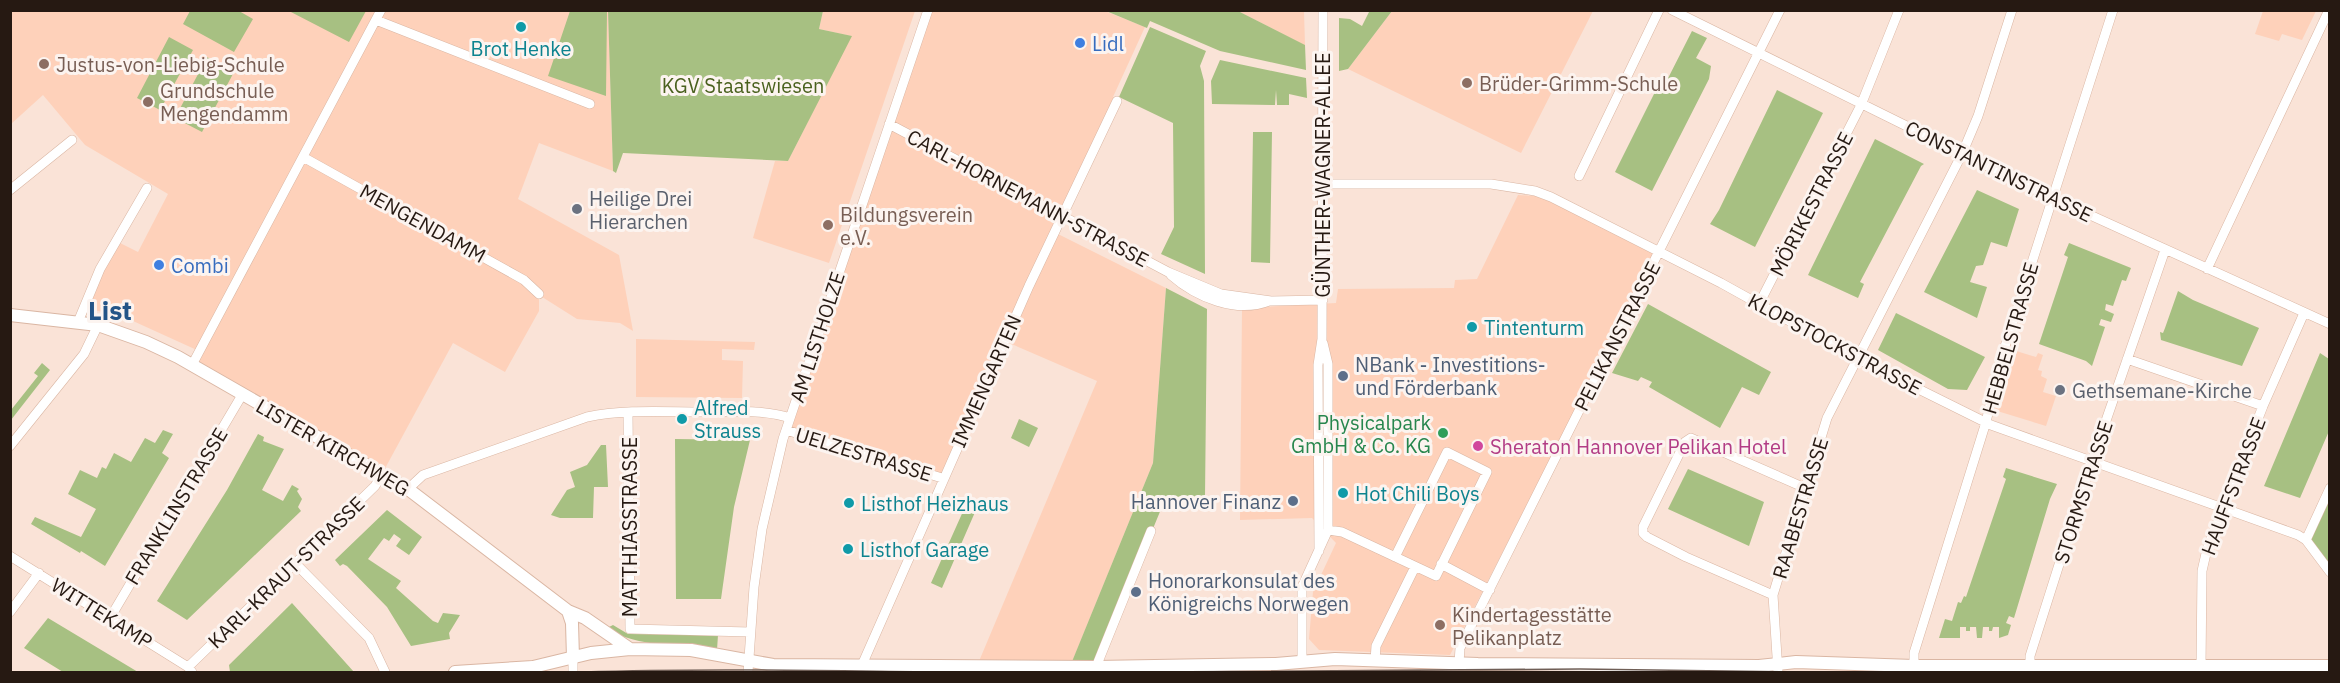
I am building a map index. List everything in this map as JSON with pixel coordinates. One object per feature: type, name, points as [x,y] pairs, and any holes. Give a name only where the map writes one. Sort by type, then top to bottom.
[{"type":"main road","name":"LISTER KIRCHWEG","points":[[10,315],[98,325],[146,342],[192,365],[408,489],[568,611],[585,618],[630,648]]},
{"type":"main road","points":[[568,611],[572,623],[573,658]]},
{"type":"main road","points":[[455,672],[533,667],[630,648],[691,650],[748,667],[862,665],[1096,667],[1276,664],[1302,667],[1327,659],[1458,668],[1759,666],[1778,668],[1796,662],[1914,666],[2330,666]]},
{"type":"street","points":[[192,365],[381,10]]},
{"type":"street","name":"AM LISTHOLZE","points":[[748,667],[762,529],[786,430],[928,10]]},
{"type":"street","name":"GÜNTHER-WAGNER-ALLEE","points":[[1318,551],[1318,365],[1323,339],[1323,10]]},
{"type":"street","points":[[1579,176],[1659,10]]},
{"type":"street","name":"CONSTANTINSTRASSE","points":[[1672,10],[2053,198],[2330,324]]},
{"type":"street","name":"PELIKANSTRASSE","points":[[1458,668],[1460,648],[1780,10]]},
{"type":"street","name":"MÖRIKESTRASSE","points":[[1759,304],[1862,105],[1899,10]]},
{"type":"street","name":"RAABESTRASSE","points":[[1778,668],[1773,595],[1827,418],[1962,154],[1978,116],[2012,10]]},
{"type":"street","name":"HEBBELSTRASSE","points":[[1914,666],[1914,653],[1986,422],[2000,362],[2113,10]]},
{"type":"street","points":[[2207,269],[2329,10]]},
{"type":"street","points":[[376,20],[590,104]]},
{"type":"street","name":"IMMENGARTEN","points":[[862,665],[942,478],[1061,216],[1117,101]]},
{"type":"street","name":"CARL-HORNEMANN-STRASSE","points":[[889,124],[1168,272],[1182,285],[1220,302],[1241,306],[1271,301],[1323,300]]},
{"type":"street","points":[[10,190],[72,140]]},
{"type":"street","name":"MENGENDAMM","points":[[303,157],[524,280],[539,294]]},
{"type":"street","name":"KLOPSTOCKSTRASSE","points":[[1322,184],[1511,186],[1551,197],[1759,304],[1858,359],[1986,422],[2222,507],[2306,540]]},
{"type":"street","points":[[78,322],[100,269],[147,188]]},
{"type":"street","name":"STORMSTRASSE","points":[[2030,666],[2030,656],[2092,462],[2164,250]]},
{"type":"street","name":"HAUFFSTRASSE","points":[[2201,667],[2202,571],[2222,507],[2304,313]]},
{"type":"street","points":[[10,446],[84,354],[98,325]]},
{"type":"street","name":"GÜNTHER-WAGNER-ALLEE","points":[[1302,667],[1302,587],[1328,530],[1328,364],[1323,339]]},
{"type":"street","points":[[2127,359],[2263,406]]},
{"type":"street","name":"FRANKLINSTRASSE","points":[[110,618],[242,395]]},
{"type":"street","points":[[408,489],[423,475],[587,417],[628,412],[750,412],[790,418]]},
{"type":"street","name":"MATTHIASSTRASSE","points":[[628,412],[630,629],[750,632]]},
{"type":"street","name":"UELZESTRASSE","points":[[786,430],[942,478]]},
{"type":"street","points":[[1773,595],[1657,542],[1643,533],[1643,527],[1685,442],[1691,438],[1805,488]]},
{"type":"street","points":[[1328,530],[1342,532],[1415,567],[1436,576],[1487,472],[1447,452],[1395,557]]},
{"type":"street","name":"KARL-KRAUT-STRASSE","points":[[190,670],[295,563],[375,486],[382,474]]},
{"type":"street","points":[[2330,488],[2306,540],[2330,572]]},
{"type":"street","points":[[1096,667],[1151,531]]},
{"type":"street","name":"WITTEKAMP","points":[[10,556],[190,670]]},
{"type":"street","points":[[295,563],[369,638],[385,672]]},
{"type":"street","points":[[1441,564],[1490,590]]},
{"type":"street","points":[[1375,661],[1376,646],[1415,567]]},
{"type":"street","points":[[10,612],[39,573]]},
{"type":"street","points":[[573,658],[573,672]]},
{"type":"shaded area","points":[[2263,10],[2316,11],[2302,40],[2282,34],[2279,41],[2255,34]]},
{"type":"shaded area","points":[[10,11],[608,11],[613,171],[539,143],[518,199],[619,255],[633,331],[620,323],[577,319],[539,295],[539,311],[505,372],[453,343],[382,474],[192,365],[199,351],[122,316],[84,308],[116,241],[138,252],[168,194],[85,145],[43,95],[11,124]]},
{"type":"shaded area","points":[[823,11],[915,11],[829,263],[753,238],[775,161],[788,161],[851,36],[819,29]]},
{"type":"shaded area","points":[[928,11],[1105,11],[1145,27],[1113,97],[1117,101],[942,478],[786,430]]},
{"type":"shaded area","points":[[1238,11],[1304,11],[1305,45],[1304,45]]},
{"type":"shaded area","name":"Brüder-Grimm-Schule","points":[[1392,11],[1593,11],[1521,153],[1348,69]]},
{"type":"shaded area","points":[[1518,195],[1536,196],[1556,204],[1656,252],[1450,655],[1319,650],[1309,639],[1313,592],[1336,543],[1312,518],[1240,520],[1242,308],[1336,303],[1338,289],[1454,288],[1455,280],[1477,279]]},
{"type":"shaded area","points":[[1056,233],[1166,288],[1153,463],[1070,667],[977,666],[1097,381],[1007,342]]},
{"type":"shaded area","points":[[636,339],[755,342],[754,350],[722,349],[722,360],[743,361],[742,398],[636,397]]},
{"type":"shaded area","points":[[2013,350],[2036,357],[2038,353],[2043,355],[2038,370],[2042,371],[2041,376],[2047,379],[2043,392],[2056,396],[2046,426],[1994,410]]},
{"type":"green space","points":[[1370,10],[1392,11],[1348,69],[1339,71],[1339,18],[1350,19],[1362,26]]},
{"type":"green space","points":[[190,11],[239,11],[253,19],[234,52],[183,24]]},
{"type":"green space","points":[[289,11],[366,11],[349,42]]},
{"type":"green space","points":[[570,11],[607,11],[606,96],[548,76]]},
{"type":"green space","name":"KGV Staatswiesen","points":[[608,11],[823,11],[819,29],[852,36],[788,161],[623,153],[616,173],[613,171]]},
{"type":"green space","points":[[1106,11],[1238,11],[1305,45],[1306,70],[1220,51],[1150,21],[1147,28]]},
{"type":"green space","points":[[1150,27],[1206,51],[1200,66],[1204,81],[1205,274],[1161,254],[1174,227],[1173,123],[1119,97]]},
{"type":"green space","points":[[1692,31],[1707,38],[1696,58],[1711,66],[1709,79],[1652,191],[1615,172],[1656,90],[1661,92]]},
{"type":"green space","points":[[169,37],[193,50],[160,110],[137,98]]},
{"type":"green space","points":[[207,57],[234,72],[202,132],[175,118]]},
{"type":"green space","points":[[1220,60],[1306,78],[1307,98],[1289,94],[1289,105],[1277,105],[1276,90],[1275,105],[1212,104],[1211,81]]},
{"type":"green space","points":[[1777,90],[1823,113],[1755,247],[1710,224]]},
{"type":"green space","points":[[1253,132],[1272,132],[1270,263],[1251,262]]},
{"type":"green space","points":[[1875,139],[1924,164],[1860,282],[1864,284],[1858,298],[1808,275]]},
{"type":"green space","points":[[1977,190],[2019,209],[2007,247],[1991,242],[1983,265],[1976,266],[1970,282],[1987,287],[1977,318],[1924,292]]},
{"type":"green space","points":[[2069,243],[2131,268],[2126,281],[2122,280],[2113,306],[2106,304],[2105,310],[2114,314],[2111,322],[2101,319],[2099,325],[2105,327],[2092,366],[2086,361],[2039,344],[2068,257],[2064,255]]},
{"type":"green space","points":[[1166,288],[1207,309],[1205,496],[1166,497],[1099,660],[1071,664],[1153,463]]},
{"type":"green space","points":[[2178,291],[2193,300],[2259,328],[2242,366],[2161,340],[2160,332],[2163,333]]},
{"type":"green space","points":[[1648,304],[1771,372],[1759,395],[1742,387],[1720,428],[1649,387],[1652,382],[1641,377],[1638,381],[1612,373]]},
{"type":"green space","points":[[1896,313],[1985,357],[1967,390],[1948,389],[1878,350]]},
{"type":"green space","points":[[2320,353],[2329,359],[2329,431],[2300,498],[2264,486]]},
{"type":"green space","points":[[42,363],[50,370],[11,420],[11,410],[38,376],[34,373]]},
{"type":"green space","points":[[1019,419],[1038,428],[1029,447],[1011,438]]},
{"type":"green space","points":[[163,430],[173,434],[162,453],[169,458],[105,566],[31,524],[35,517],[81,537],[96,509],[68,494],[80,470],[97,478],[102,467],[106,469],[114,453],[131,462],[145,438],[155,443]]},
{"type":"green space","points":[[258,434],[264,437],[263,441],[284,449],[262,490],[283,501],[292,485],[299,489],[297,491],[302,499],[298,507],[301,511],[187,620],[157,601],[227,490]]},
{"type":"green space","points":[[675,439],[750,440],[734,507],[721,599],[676,599]]},
{"type":"green space","points":[[601,445],[606,445],[608,487],[594,487],[593,518],[560,518],[551,515],[567,490],[575,487],[570,472],[587,465]]},
{"type":"green space","points":[[2006,468],[2057,484],[2050,499],[2014,618],[2009,616],[2006,623],[2011,625],[2008,635],[1999,638],[1999,627],[1993,627],[1992,631],[1989,631],[1989,627],[1983,627],[1982,638],[1977,638],[1976,627],[1970,627],[1970,631],[1966,631],[1966,627],[1960,627],[1960,638],[1939,638],[1945,619],[1952,621],[1958,602],[1961,603],[1964,596],[1966,597],[2006,479],[2003,477]]},
{"type":"green space","points":[[1688,469],[1764,502],[1749,546],[1668,509]]},
{"type":"green space","points":[[2329,488],[2330,569],[2306,540]]},
{"type":"green space","points":[[969,498],[979,503],[942,588],[931,583]]},
{"type":"green space","points":[[387,510],[422,537],[409,555],[396,546],[401,539],[394,534],[389,541],[384,538],[368,559],[401,581],[396,588],[433,621],[438,623],[443,613],[460,615],[449,633],[450,639],[411,646],[387,607],[347,566],[343,564],[340,566],[335,560]]},
{"type":"green space","points":[[292,603],[354,672],[230,672],[229,665]]},
{"type":"green space","points":[[48,618],[138,672],[63,672],[24,648]]},
{"type":"green space","points":[[613,625],[628,634],[718,635],[717,650],[632,639],[607,628]]},
{"type":"tram line","points":[[1148,672],[1580,669],[1792,672]]},
{"type":"tram line","points":[[583,672],[725,670],[960,672]]},
{"type":"place","name":"Brot Henke","points":[[521,27]]},
{"type":"place","name":"Lidl","points":[[1080,43]]},
{"type":"place","name":"Justus-von-Liebig-Schule","points":[[44,64]]},
{"type":"place","name":"Brüder-Grimm-Schule","points":[[1467,83]]},
{"type":"place","name":"Grundschule Mengendamm","points":[[148,102]]},
{"type":"place","name":"Heilige Drei Hierarchen","points":[[577,209]]},
{"type":"place","name":"Bildungsverein e.V.","points":[[828,225]]},
{"type":"place","name":"Combi","points":[[159,265]]},
{"type":"place","name":"Tintenturm","points":[[1472,327]]},
{"type":"place","name":"NBank - Investitions- und Förderbank","points":[[1343,376]]},
{"type":"place","name":"Gethsemane-Kirche","points":[[2060,390]]},
{"type":"place","name":"Alfred Strauss","points":[[682,419]]},
{"type":"place","name":"Physicalpark GmbH & Co. KG","points":[[1443,433]]},
{"type":"place","name":"Sheraton Hannover Pelikan Hotel","points":[[1478,446]]},
{"type":"place","name":"Hot Chili Boys","points":[[1343,493]]},
{"type":"place","name":"Hannover Finanz","points":[[1293,501]]},
{"type":"place","name":"Listhof Heizhaus","points":[[849,503]]},
{"type":"place","name":"Listhof Garage","points":[[848,549]]},
{"type":"place","name":"Honorarkonsulat des Königreichs Norwegen","points":[[1136,592]]},
{"type":"place","name":"Kindertagesstätte Pelikanplatz","points":[[1440,625]]},
{"type":"district","name":"List","points":[[110,310]]}]
